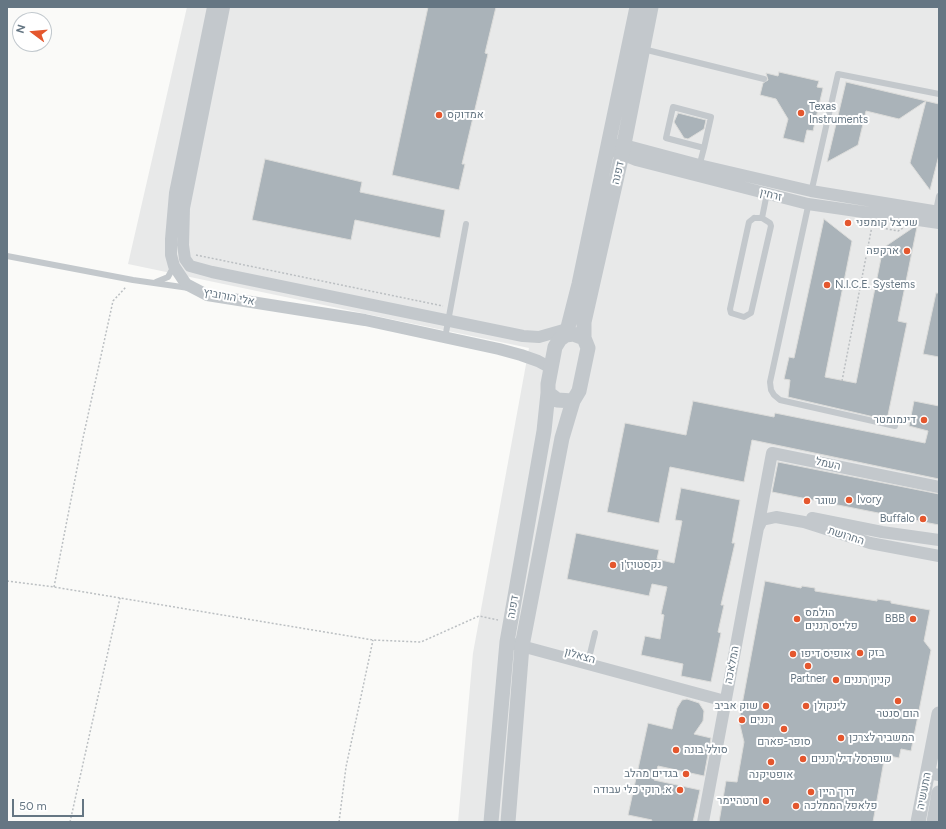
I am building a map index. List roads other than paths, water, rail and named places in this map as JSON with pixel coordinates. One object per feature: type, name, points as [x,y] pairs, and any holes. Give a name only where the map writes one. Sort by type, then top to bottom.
[{"type":"street","name":"אלי הורוביץ","points":[[213,7],[175,193],[171,255],[174,266],[181,278],[194,289],[207,295],[357,319],[521,355],[538,361],[551,368]]},
{"type":"street","name":"אלי הורוביץ","points":[[224,7],[184,208],[184,253],[185,259],[190,266],[212,272],[523,336],[540,337],[567,332]]},
{"type":"street","name":"דפנה","points":[[491,822],[507,639],[544,431],[551,368],[555,347],[567,332],[637,7]]},
{"type":"street","name":"דפנה","points":[[508,822],[523,643],[562,438],[572,401],[579,391],[588,348],[584,338],[584,322],[623,150],[651,7]]},
{"type":"street","name":"זרחין","points":[[607,146],[623,150],[636,160],[811,191],[937,211]]},
{"type":"street","name":"זרחין","points":[[698,170],[767,194],[808,204],[939,223]]},
{"type":"street","points":[[567,332],[584,338]]},
{"type":"street","points":[[548,393],[557,400],[572,401]]},
{"type":"street","name":"העמל","points":[[761,508],[772,453],[939,487]]},
{"type":"street","name":"המלאכה","points":[[703,822],[761,508]]},
{"type":"street","name":"החרושת","points":[[761,508],[882,532],[939,540]]},
{"type":"street","name":"החרושת","points":[[758,528],[762,520],[776,517],[804,522],[870,544],[939,556]]},
{"type":"street","name":"הצאלון","points":[[507,639],[589,658],[643,673],[647,681]]},
{"type":"street","name":"הצאלון","points":[[523,643],[647,681],[725,701]]},
{"type":"street","name":"התעשיה","points":[[918,822],[933,774],[939,714]]},
{"type":"street","name":"התעשיה","points":[[934,822],[939,793]]},
{"type":"lane","points":[[643,48],[764,79]]},
{"type":"lane","points":[[895,426],[780,400],[771,390],[770,382],[808,204],[838,74],[939,94]]},
{"type":"lane","points":[[698,170],[704,148],[711,116],[673,107],[666,138],[704,148]]},
{"type":"lane","points":[[762,218],[767,194]]},
{"type":"lane","points":[[937,211],[939,196]]},
{"type":"lane","points":[[754,218],[762,218],[770,223],[771,226],[751,313],[744,317],[731,313],[730,309],[749,222],[754,218]]},
{"type":"lane","points":[[445,338],[466,224]]},
{"type":"lane","points":[[7,256],[133,280],[194,289]]},
{"type":"lane","points":[[154,283],[168,277],[174,266]]},
{"type":"lane","points":[[589,658],[595,633]]},
{"type":"place","name":"Texas Instruments","points":[[801,113]]},
{"type":"place","name":"אמדוקס","points":[[439,115]]},
{"type":"place","name":"שניצל קומפני","points":[[848,223]]},
{"type":"place","name":"ארקפה","points":[[907,251]]},
{"type":"place","name":"N.I.C.E. Systems","points":[[827,285]]},
{"type":"place","name":"דינמומטר","points":[[924,420]]},
{"type":"place","name":"Ivory","points":[[849,500]]},
{"type":"place","name":"שוגר","points":[[807,501]]},
{"type":"place","name":"Buffalo","points":[[923,519]]},
{"type":"place","name":"נקסטויז'ן","points":[[613,565]]},
{"type":"place","name":"הולמס פלייס רננים","points":[[797,619]]},
{"type":"place","name":"BBB","points":[[913,619]]},
{"type":"place","name":"בזק","points":[[860,653]]},
{"type":"place","name":"אופיס דיפו","points":[[793,654]]},
{"type":"place","name":"Partner","points":[[808,666]]},
{"type":"place","name":"קניון רננים","points":[[836,680]]},
{"type":"place","name":"הום סנטר","points":[[898,701]]},
{"type":"place","name":"שוק אביב","points":[[766,706]]},
{"type":"place","name":"לינקולן","points":[[806,706]]},
{"type":"place","name":"רננים","points":[[742,720]]},
{"type":"place","name":"סופר-פארם","points":[[784,729]]},
{"type":"place","name":"המשביר לצרכן","points":[[841,738]]},
{"type":"place","name":"סולל בונה","points":[[676,750]]},
{"type":"place","name":"שופרסל דיל רננים","points":[[803,759]]},
{"type":"place","name":"אופטיקנה","points":[[771,762]]},
{"type":"place","name":"בגדים מהלב","points":[[686,774]]},
{"type":"place","name":"א. רוקי כלי עבודה","points":[[680,790]]},
{"type":"place","name":"דרך היין","points":[[811,792]]},
{"type":"place","name":"ורטהיימר","points":[[766,801]]},
{"type":"place","name":"פלאפל הממלכה","points":[[796,806]]}]
